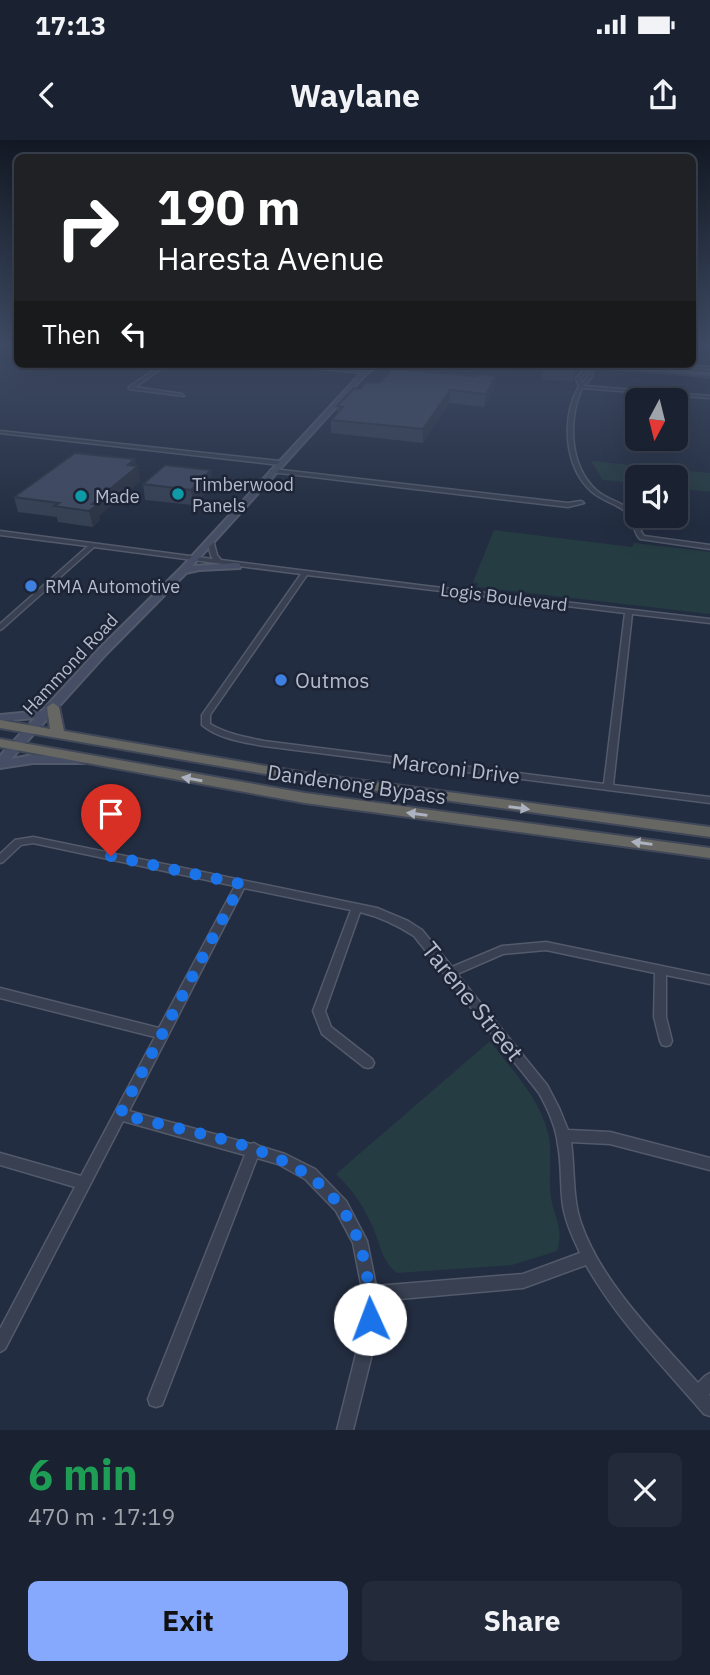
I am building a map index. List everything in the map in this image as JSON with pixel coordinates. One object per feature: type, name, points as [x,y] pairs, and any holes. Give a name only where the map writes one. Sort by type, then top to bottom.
[{"type":"highway","points":[[50,711],[56,714],[55,729],[59,735]]},
{"type":"highway","name":"Dandenong Bypass","points":[[0,724],[333,781],[710,832]]},
{"type":"highway","name":"Dandenong Bypass","points":[[0,743],[305,798],[710,853]]},
{"type":"main road","name":"Hammond Road","points":[[0,764],[103,651],[183,571],[333,406]]},
{"type":"main road","points":[[183,571],[199,567],[237,566]]},
{"type":"main road","points":[[0,718],[50,711]]},
{"type":"main road","points":[[0,764],[33,759],[85,760]]},
{"type":"street","points":[[574,406],[570,419],[570,438],[577,464],[593,490],[631,512],[638,521],[638,534],[642,538],[710,547]]},
{"type":"street","points":[[0,432],[280,463]]},
{"type":"street","points":[[273,471],[568,505],[581,503]]},
{"type":"street","points":[[0,533],[193,559]]},
{"type":"street","points":[[210,540],[214,556],[218,560]]},
{"type":"street","points":[[0,628],[93,545]]},
{"type":"street","name":"Logis Boulevard","points":[[193,559],[218,560],[301,573]]},
{"type":"street","name":"Logis Boulevard","points":[[193,559],[710,621]]},
{"type":"street","name":"Marconi Drive","points":[[301,573],[206,715],[206,725],[220,734],[461,770],[710,800]]},
{"type":"street","points":[[608,787],[629,612]]},
{"type":"street","name":"Tarene Street","points":[[0,860],[18,842],[33,840],[377,912],[404,924],[427,943],[543,1089],[558,1118],[563,1136],[570,1209],[589,1258],[614,1294],[710,1408]]},
{"type":"street","points":[[0,1344],[241,884]]},
{"type":"street","points":[[358,908],[319,1010],[326,1030],[368,1063]]},
{"type":"street","points":[[451,972],[489,954],[529,945],[558,947],[710,980]]},
{"type":"street","points":[[661,969],[660,1017],[666,1041]]},
{"type":"street","points":[[0,993],[162,1034]]},
{"type":"street","points":[[120,1114],[254,1149],[292,1163],[310,1174],[341,1206],[360,1241],[370,1294],[367,1342],[345,1430]]},
{"type":"street","points":[[563,1136],[610,1138],[710,1164]]},
{"type":"street","points":[[156,1399],[254,1149]]},
{"type":"street","points":[[0,1159],[83,1183]]},
{"type":"street","points":[[370,1294],[523,1281],[589,1258]]},
{"type":"street","points":[[699,1394],[710,1381]]},
{"type":"green space","points":[[591,461],[631,465],[625,465],[625,482],[603,480]]},
{"type":"green space","points":[[688,471],[710,473],[710,492],[688,489]]},
{"type":"green space","points":[[494,530],[632,547],[634,543],[710,552],[710,614],[477,587],[478,583],[473,582]]},
{"type":"green space","points":[[490,1041],[531,1095],[544,1120],[550,1149],[551,1198],[559,1231],[557,1251],[512,1265],[397,1273],[385,1259],[363,1207],[336,1174]]},
{"type":"building","points":[[338,406],[439,406],[423,429],[331,420],[343,407]]},
{"type":"building","points":[[75,453],[135,459],[128,465],[138,466],[92,504],[97,505],[89,511],[54,506],[59,503],[14,497]]},
{"type":"building","points":[[165,465],[211,470],[191,490],[143,484]]},
{"type":"place","name":"Timberwood Panels","points":[[178,494]]},
{"type":"place","name":"Made","points":[[81,496]]},
{"type":"place","name":"RMA Automotive","points":[[31,586]]},
{"type":"place","name":"Outmos","points":[[281,680]]},
{"type":"route","points":[[111,856],[241,884],[120,1114],[254,1149],[292,1163],[310,1174],[341,1206],[360,1241],[367,1267],[370,1319]]}]
